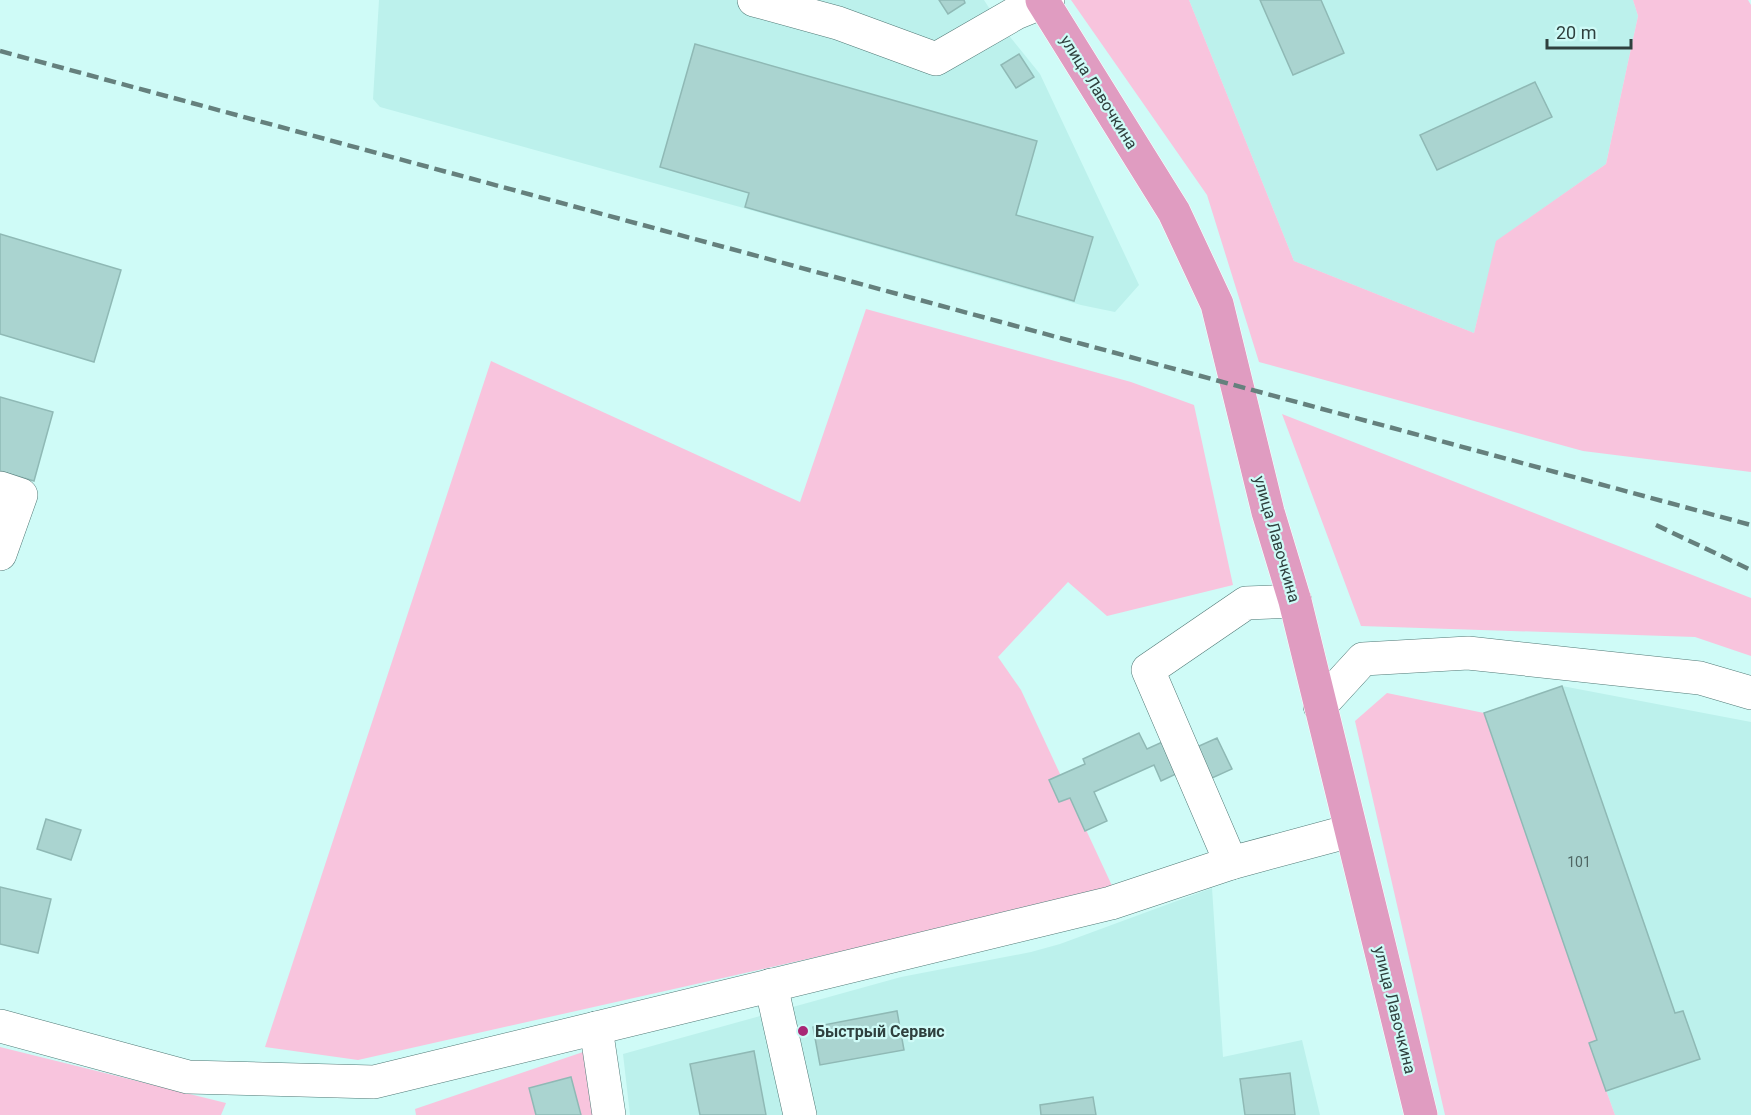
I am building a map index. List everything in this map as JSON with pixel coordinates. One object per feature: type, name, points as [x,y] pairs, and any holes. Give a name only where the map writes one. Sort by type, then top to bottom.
[{"type":"main road","name":"улица Лавочкина","points":[[1045,1],[1174,212],[1217,304],[1268,512],[1295,601],[1421,1115]]},
{"type":"street","points":[[754,0],[838,23],[936,59],[1045,1]]},
{"type":"street","points":[[0,488],[21,495],[0,554]]},
{"type":"street","points":[[1231,863],[1148,670],[1246,603],[1295,601]]},
{"type":"street","points":[[1320,705],[1363,659],[1468,653],[1700,678],[1751,693]]},
{"type":"street","points":[[0,1026],[188,1077],[374,1082],[1111,903],[1231,863],[1350,831]]},
{"type":"street","points":[[771,985],[800,1115]]},
{"type":"street","points":[[596,1028],[609,1115]]},
{"type":"shaded area","points":[[379,0],[984,0],[998,22],[1040,74],[1139,285],[1115,312],[1081,305],[380,107],[373,99]]},
{"type":"shaded area","points":[[1071,0],[1189,0],[1294,261],[1474,333],[1496,241],[1606,164],[1638,16],[1633,0],[1748,0],[1751,5],[1751,472],[1583,451],[1259,362],[1207,195]]},
{"type":"shaded area","points":[[1189,0],[1633,0],[1638,16],[1606,164],[1497,241],[1474,333],[1294,261]]},
{"type":"shaded area","points":[[866,309],[1131,382],[1194,405],[1233,585],[1107,616],[1068,582],[998,657],[1021,690],[1114,890],[358,1060],[265,1047],[491,361],[800,502]]},
{"type":"shaded area","points":[[1282,414],[1751,598],[1751,656],[1695,637],[1361,626]]},
{"type":"shaded area","points":[[1562,686],[1751,722],[1751,1115],[1615,1115],[1589,1043],[1596,1041],[1484,713]]},
{"type":"shaded area","points":[[1387,693],[1484,713],[1597,1040],[1589,1043],[1615,1115],[1445,1115],[1355,721]]},
{"type":"shaded area","points":[[1212,888],[1223,1057],[1302,1040],[1320,1115],[630,1115],[623,1054],[901,977],[1031,952],[1060,944]]},
{"type":"shaded area","points":[[0,1047],[226,1103],[221,1115],[0,1115]]},
{"type":"shaded area","points":[[586,1051],[595,1115],[416,1115],[415,1109]]},
{"type":"building","points":[[939,0],[964,0],[965,3],[948,14]]},
{"type":"building","points":[[1260,0],[1321,0],[1344,53],[1293,75]]},
{"type":"building","points":[[695,44],[1037,141],[1016,215],[1093,237],[1074,301],[745,207],[749,193],[660,167]]},
{"type":"building","points":[[1019,54],[1034,77],[1016,88],[1001,65]]},
{"type":"building","points":[[1535,82],[1552,117],[1437,170],[1420,135]]},
{"type":"building","points":[[0,234],[121,270],[94,362],[0,334]]},
{"type":"building","points":[[0,397],[53,412],[34,481],[0,471]]},
{"type":"building","points":[[1562,686],[1675,1013],[1683,1011],[1700,1059],[1606,1091],[1589,1043],[1597,1040],[1484,713]]},
{"type":"building","points":[[1139,733],[1147,749],[1180,734],[1188,751],[1217,738],[1232,769],[1201,783],[1193,766],[1161,781],[1154,765],[1094,792],[1107,821],[1085,831],[1070,798],[1059,802],[1049,780],[1085,764],[1083,759]]},
{"type":"building","points":[[46,819],[81,830],[71,860],[37,849]]},
{"type":"building","points":[[0,887],[51,899],[38,953],[0,944]]},
{"type":"building","points":[[897,1011],[904,1050],[820,1065],[813,1027]]},
{"type":"building","points":[[754,1051],[766,1115],[700,1115],[690,1064]]},
{"type":"building","points":[[1290,1073],[1295,1115],[1245,1115],[1240,1079]]},
{"type":"building","points":[[571,1077],[581,1115],[536,1115],[529,1088]]},
{"type":"building","points":[[1093,1097],[1096,1115],[1041,1115],[1040,1105]]},
{"type":"railway","points":[[0,51],[1751,525]]},
{"type":"railway","points":[[1656,525],[1751,570]]},
{"type":"place","name":"Быстрый Сервис","points":[[803,1031]]}]
